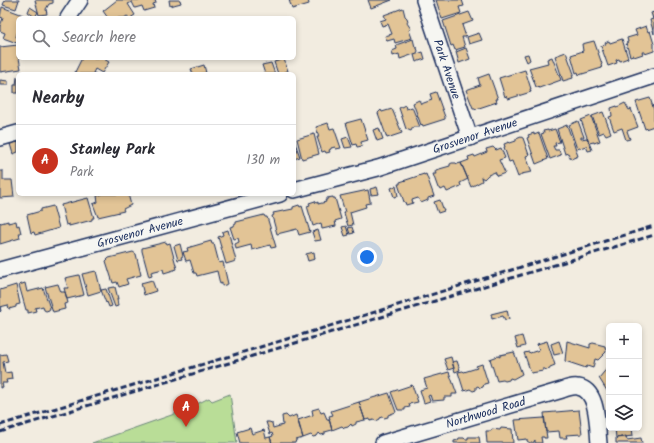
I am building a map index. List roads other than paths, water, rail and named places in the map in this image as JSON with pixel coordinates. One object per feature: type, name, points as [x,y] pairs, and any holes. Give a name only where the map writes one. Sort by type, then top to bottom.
[{"type":"street","points":[[69,16],[80,0]]},
{"type":"street","name":"Park Avenue","points":[[424,0],[470,138]]},
{"type":"street","name":"Grosvenor Avenue","points":[[296,189],[378,168],[654,76]]},
{"type":"street","points":[[0,138],[16,134]]},
{"type":"street","name":"Grosvenor Avenue","points":[[0,270],[273,196]]},
{"type":"street","name":"Northwood Road","points":[[383,443],[421,438],[571,387],[577,387],[588,392],[595,405],[600,443]]},
{"type":"railway","points":[[0,425],[307,333],[654,226]]},
{"type":"railway","points":[[0,432],[654,235]]},
{"type":"place","name":"Stanley Park","points":[[186,427]]}]
